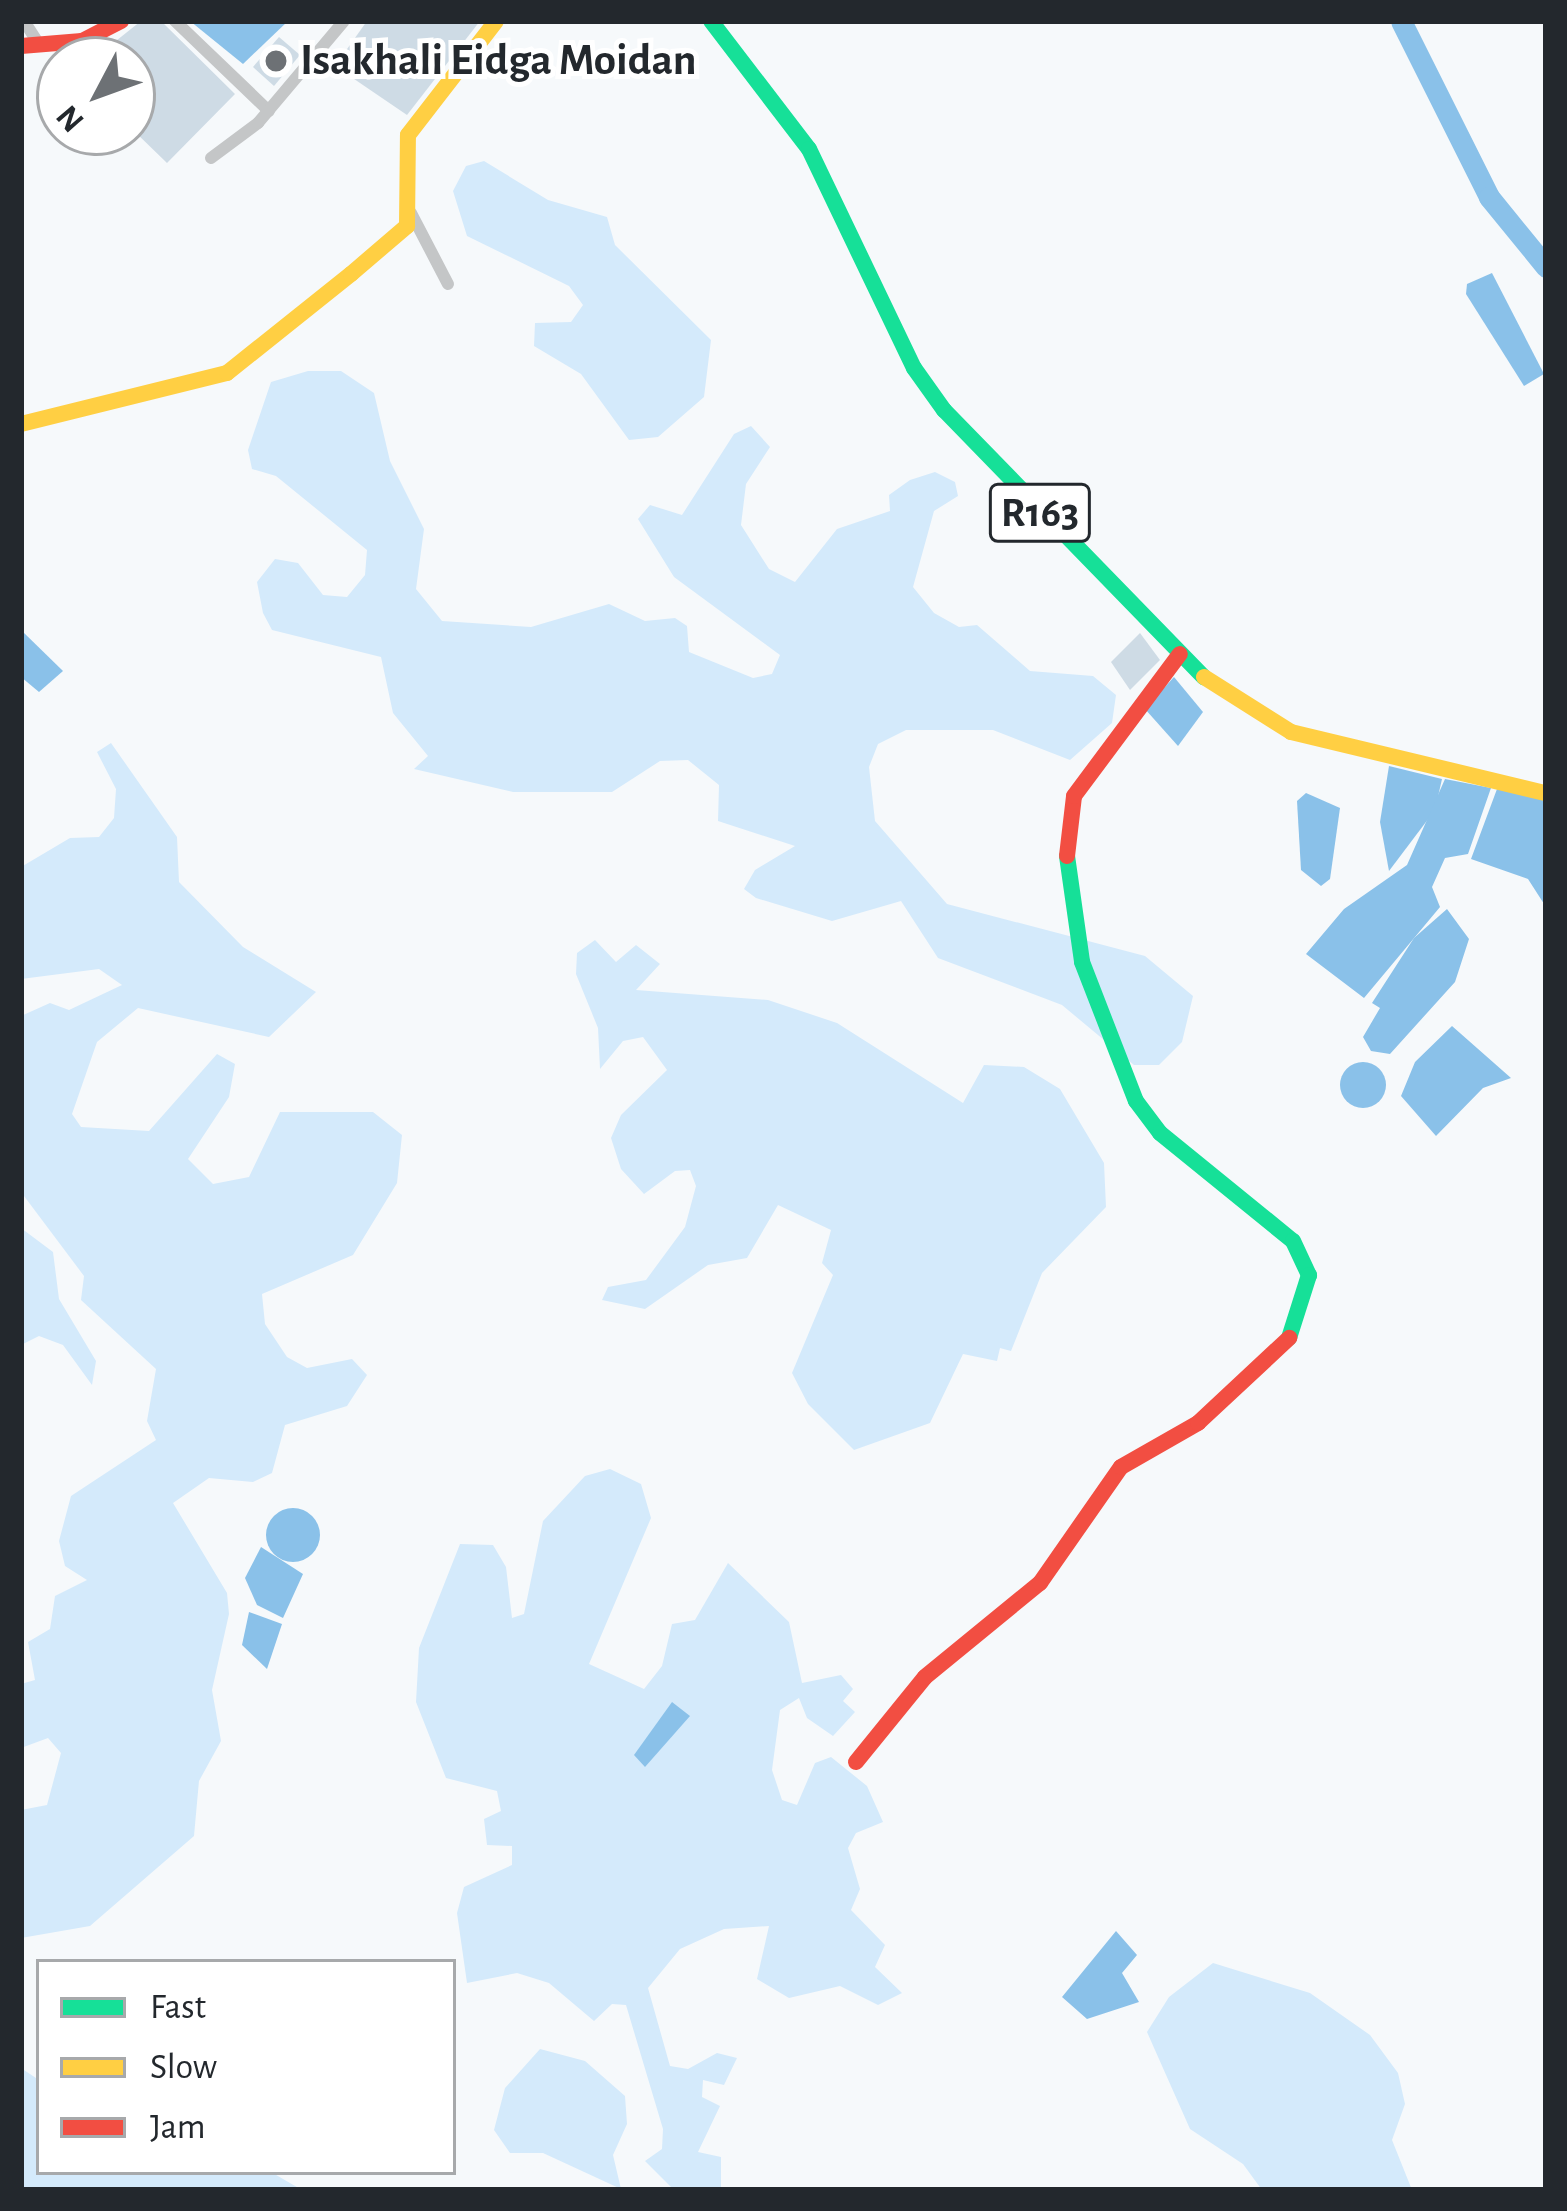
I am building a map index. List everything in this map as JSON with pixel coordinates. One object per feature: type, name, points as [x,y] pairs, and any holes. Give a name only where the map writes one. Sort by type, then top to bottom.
[{"type":"street","points":[[24,21],[30,45],[99,37],[121,21]]},
{"type":"street","points":[[175,21],[269,111]]},
{"type":"street","points":[[211,158],[269,111],[344,21]]},
{"type":"street","points":[[448,284],[411,213],[408,135],[496,21]]},
{"type":"street","name":"R163","points":[[711,21],[809,148],[914,368],[944,410],[1180,654],[1291,732],[1546,793]]},
{"type":"street","points":[[21,424],[227,373],[411,213]]},
{"type":"street","points":[[856,1762],[925,1677],[1040,1582],[1121,1467],[1194,1426],[1284,1350],[1306,1300],[1309,1275],[1293,1241],[1143,1112],[1121,1077],[1082,962],[1066,864],[1075,796],[1180,654]]},
{"type":"shaded area","points":[[484,161],[548,200],[607,217],[615,245],[711,340],[704,397],[658,437],[629,440],[581,374],[534,346],[535,323],[571,322],[583,305],[569,286],[467,236],[453,191],[466,166]]},
{"type":"shaded area","points":[[308,371],[341,371],[374,393],[390,461],[424,529],[416,589],[442,621],[531,627],[609,604],[645,621],[675,618],[687,626],[689,652],[753,678],[772,674],[780,655],[674,577],[638,519],[650,505],[682,515],[734,434],[751,426],[770,447],[746,484],[741,525],[769,569],[795,582],[837,529],[890,511],[889,495],[910,480],[935,472],[955,482],[958,496],[934,511],[913,587],[934,613],[959,627],[977,625],[1030,671],[1093,676],[1116,695],[1112,723],[1070,760],[993,730],[906,730],[878,744],[869,767],[875,821],[947,904],[1145,956],[1193,996],[1182,1042],[1159,1065],[1134,1065],[1062,1005],[938,958],[901,901],[832,921],[756,898],[744,889],[755,870],[795,846],[718,821],[719,785],[688,760],[660,761],[612,792],[513,792],[414,769],[428,756],[393,713],[381,657],[272,630],[263,613],[257,582],[275,559],[298,563],[323,595],[347,597],[365,575],[367,550],[276,476],[252,469],[248,450],[271,382]]},
{"type":"shaded area","points":[[111,743],[177,837],[179,882],[243,947],[316,992],[269,1037],[138,1008],[97,1042],[72,1114],[81,1127],[149,1131],[217,1054],[235,1064],[229,1097],[188,1159],[213,1184],[249,1177],[280,1112],[373,1112],[402,1135],[397,1183],[353,1255],[262,1294],[265,1324],[287,1357],[307,1368],[352,1359],[367,1375],[347,1406],[285,1425],[272,1473],[253,1482],[209,1478],[173,1503],[227,1593],[229,1614],[212,1690],[221,1741],[199,1781],[194,1836],[90,1926],[21,1938],[21,1810],[47,1805],[61,1753],[48,1738],[21,1748],[21,1684],[35,1680],[28,1642],[50,1629],[55,1596],[87,1580],[65,1566],[59,1541],[71,1496],[156,1440],[147,1421],[156,1369],[81,1300],[84,1276],[21,1192],[21,1016],[50,1003],[69,1010],[122,985],[99,969],[21,979],[21,867],[70,838],[99,837],[114,818],[116,789],[97,752]]},
{"type":"shaded area","points":[[595,940],[616,962],[636,945],[660,964],[636,990],[768,1000],[837,1023],[963,1103],[984,1065],[1024,1067],[1060,1089],[1104,1163],[1106,1207],[1042,1273],[1011,1351],[1000,1348],[997,1361],[963,1354],[930,1423],[854,1450],[808,1404],[792,1373],[833,1275],[822,1263],[831,1230],[778,1205],[747,1258],[708,1265],[645,1309],[602,1300],[608,1287],[646,1280],[685,1227],[696,1186],[690,1170],[675,1171],[644,1194],[621,1169],[611,1138],[621,1115],[667,1070],[643,1037],[623,1041],[600,1069],[598,1028],[576,974],[577,953]]},
{"type":"shaded area","points":[[21,1228],[53,1252],[59,1299],[96,1361],[92,1385],[63,1345],[39,1336],[21,1345]]},
{"type":"shaded area","points":[[610,1469],[641,1484],[651,1518],[589,1664],[644,1689],[662,1666],[672,1624],[695,1620],[728,1563],[789,1622],[802,1683],[841,1675],[853,1689],[843,1701],[855,1712],[833,1736],[807,1718],[799,1698],[780,1710],[772,1770],[782,1800],[797,1805],[815,1763],[831,1757],[867,1786],[883,1822],[856,1833],[848,1848],[860,1889],[851,1910],[885,1945],[875,1967],[902,1993],[878,2005],[840,1986],[789,1998],[757,1979],[769,1926],[724,1929],[680,1949],[648,1988],[670,2066],[688,2069],[717,2053],[737,2058],[724,2085],[703,2080],[702,2097],[720,2106],[698,2152],[721,2157],[721,2190],[674,2190],[645,2161],[662,2149],[663,2129],[626,2005],[612,2004],[594,2021],[549,1983],[517,1973],[467,1983],[457,1913],[464,1887],[512,1865],[512,1846],[487,1845],[484,1819],[501,1811],[497,1791],[446,1778],[416,1702],[419,1648],[460,1544],[493,1545],[506,1567],[512,1618],[524,1614],[543,1521],[585,1476]]},
{"type":"shaded area","points":[[1213,1963],[1310,1993],[1370,2035],[1398,2073],[1405,2104],[1392,2140],[1412,2190],[1262,2190],[1243,2164],[1190,2129],[1147,2032],[1169,1997]]},
{"type":"shaded area","points":[[540,2049],[585,2061],[625,2096],[627,2124],[613,2155],[621,2189],[543,2153],[510,2153],[494,2130],[505,2088]]},
{"type":"shaded area","points":[[21,2068],[36,2078],[36,2175],[276,2175],[302,2190],[21,2190]]},
{"type":"water","points":[[190,21],[288,21],[243,64]]},
{"type":"water","points":[[1492,273],[1544,374],[1524,386],[1466,294],[1467,284]]},
{"type":"water","points":[[21,630],[63,671],[39,692],[21,677]]},
{"type":"water","points":[[1174,677],[1203,712],[1178,746],[1145,709]]},
{"type":"water","points":[[1389,766],[1442,779],[1435,810],[1389,871],[1380,822]]},
{"type":"water","points":[[1445,779],[1491,788],[1468,854],[1445,858],[1432,887],[1440,907],[1364,998],[1306,954],[1344,909],[1407,865]]},
{"type":"water","points":[[1497,789],[1546,799],[1546,907],[1528,879],[1471,859]]},
{"type":"water","points":[[1306,793],[1340,808],[1330,879],[1321,886],[1301,870],[1297,801]]},
{"type":"water","points":[[1447,909],[1469,939],[1455,982],[1390,1054],[1371,1051],[1363,1037],[1380,1008],[1372,1003],[1414,938]]},
{"type":"water","points":[[1452,1026],[1511,1078],[1483,1088],[1436,1136],[1401,1096],[1415,1062]]},
{"type":"water","points":[[1363,1062],[1379,1069],[1386,1085],[1379,1101],[1363,1108],[1347,1101],[1340,1085],[1347,1069]]},
{"type":"water","points":[[293,1508],[312,1516],[320,1535],[312,1554],[293,1562],[274,1554],[266,1535],[274,1516]]},
{"type":"water","points":[[261,1547],[303,1574],[283,1618],[257,1605],[245,1578]]},
{"type":"water","points":[[249,1612],[282,1624],[267,1669],[242,1645]]},
{"type":"water","points":[[672,1702],[690,1716],[645,1767],[634,1755]]},
{"type":"water","points":[[1116,1931],[1137,1955],[1122,1973],[1139,2002],[1087,2019],[1062,1997]]},
{"type":"building","points":[[141,21],[161,21],[235,94],[167,163],[156,152],[156,36],[122,36]]},
{"type":"building","points":[[367,21],[480,21],[407,115],[335,66]]},
{"type":"building","name":"Isakhali Eidga Moidan","points":[[279,37],[300,55],[274,86],[253,67]]},
{"type":"building","points":[[1140,633],[1160,660],[1130,690],[1111,662]]},
{"type":"waterway","points":[[1401,21],[1489,197],[1546,267]]},
{"type":"traffic: fast","points":[[711,21],[809,149],[914,368],[944,410],[1204,677]]},
{"type":"traffic: fast","points":[[1067,856],[1082,962],[1136,1101],[1160,1133],[1293,1241],[1309,1275],[1289,1338]]},
{"type":"traffic: slow","points":[[21,424],[227,373],[351,274],[407,226],[408,135],[496,21]]},
{"type":"traffic: slow","points":[[1204,677],[1291,732],[1546,793]]},
{"type":"traffic: jam","points":[[21,46],[82,41],[121,21]]},
{"type":"traffic: jam","points":[[1067,856],[1074,796],[1180,654]]},
{"type":"traffic: jam","points":[[856,1762],[925,1677],[1040,1583],[1121,1467],[1198,1423],[1289,1338]]},
{"type":"place","name":"Isakhali Eidga Moidan","points":[[276,61]]}]
